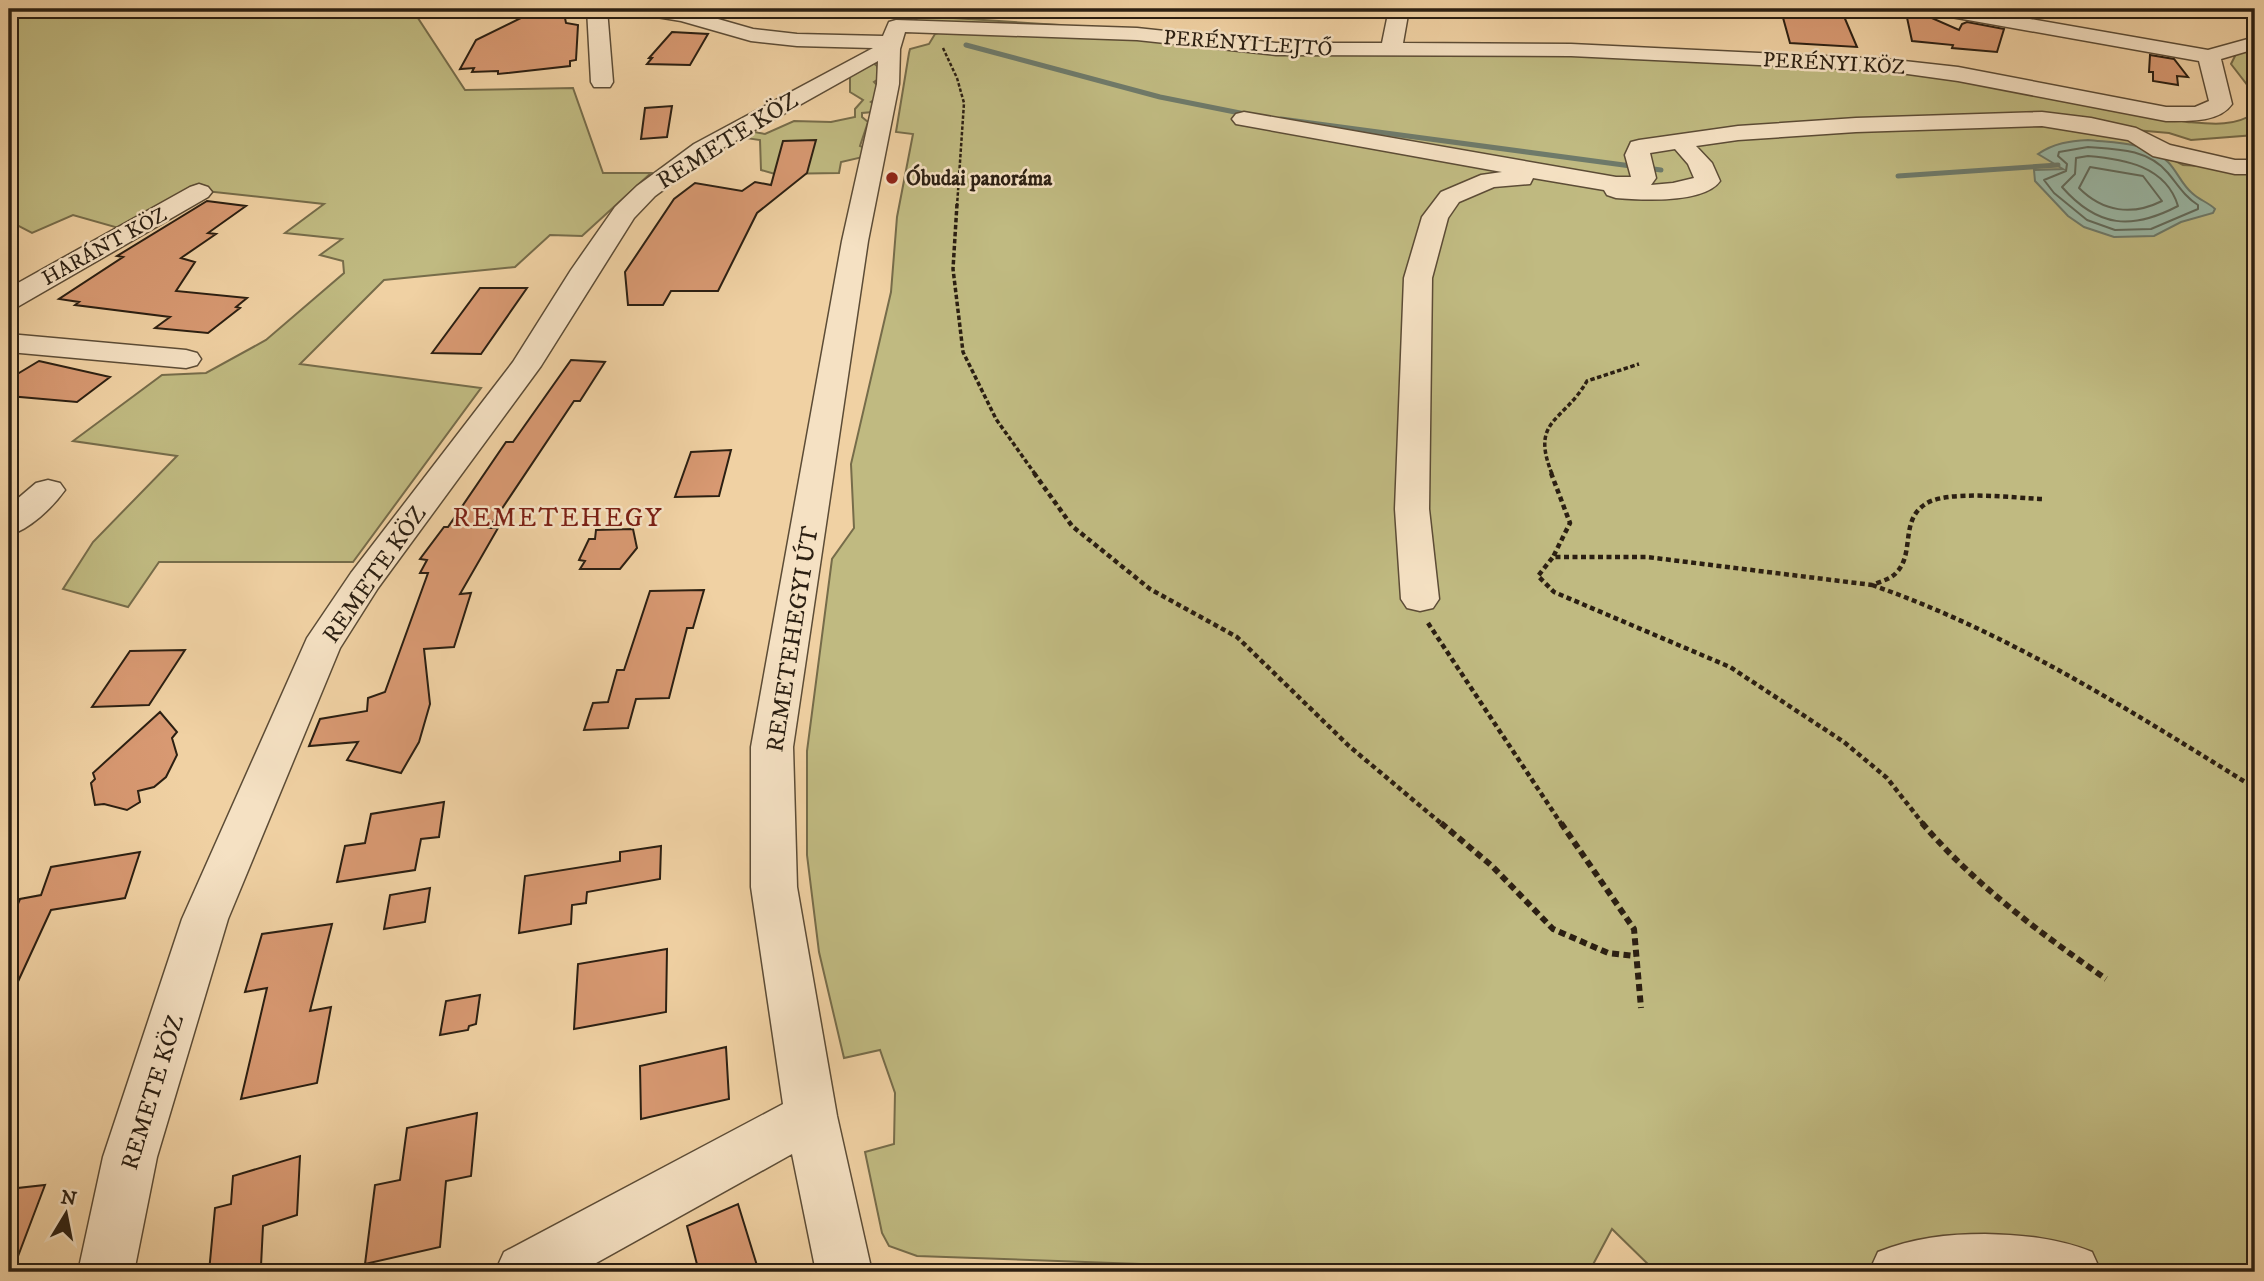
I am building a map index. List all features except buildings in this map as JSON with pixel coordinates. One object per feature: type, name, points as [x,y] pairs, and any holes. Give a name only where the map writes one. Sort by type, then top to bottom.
[{"type":"street","points":[[597,9],[602,82]]},
{"type":"street","name":"PERÉNYI LEJTŐ","points":[[639,9],[683,15],[751,35],[797,40],[944,27],[1137,34],[1276,49],[1391,51]]},
{"type":"street","points":[[1391,51],[1399,9]]},
{"type":"street","points":[[1940,9],[2038,17],[2210,56],[2255,43]]},
{"type":"street","name":"REMETEHEGYI ÚT","points":[[844,1272],[811,1116],[774,887],[772,747],[855,241],[888,84],[895,32]]},
{"type":"street","name":"REMETE KÖZ","points":[[106,1272],[130,1157],[205,919],[321,647],[350,603],[526,366],[590,261],[624,212],[646,191],[703,149],[868,57],[895,32]]},
{"type":"street","name":"PERÉNYI KÖZ","points":[[1391,51],[1583,50],[1898,66],[1958,74],[2116,106],[2176,114],[2205,113],[2221,104],[2210,56]]},
{"type":"street","points":[[1244,119],[1409,150],[1634,178],[1663,194],[1688,190],[1707,181],[1705,171],[1692,153],[1686,150]]},
{"type":"street","points":[[1634,178],[1639,148],[1738,133],[1856,125],[2042,120],[2091,125],[2136,135],[2162,151],[2235,167],[2255,167]]},
{"type":"street","points":[[1420,599],[1412,509],[1418,278],[1435,217],[1450,197],[1490,180],[1634,178]]},
{"type":"street","name":"HARÁNT KÖZ","points":[[9,300],[199,192]]},
{"type":"street","points":[[9,343],[186,359]]},
{"type":"street","points":[[9,524],[48,490]]},
{"type":"street","points":[[524,1272],[811,1116]]},
{"type":"street","points":[[1898,1272],[1970,1262],[2056,1268],[2072,1272]]},
{"type":"path","points":[[944,27],[941,33],[942,45],[957,78],[964,103],[953,269],[963,352],[996,419],[1072,526],[1150,589],[1237,637],[1349,747],[1492,866],[1553,929],[1608,953],[1635,956]]},
{"type":"path","points":[[1639,364],[1587,381],[1576,400],[1547,427],[1543,452],[1570,523],[1553,557],[1538,576],[1555,592],[1605,616],[1730,667],[1844,742],[1887,778],[1924,825],[1975,880],[2043,935],[2106,979]]},
{"type":"path","points":[[1872,585],[1896,574],[1906,555],[1909,523],[1924,504],[1946,497],[2042,499]]},
{"type":"path","points":[[1553,557],[1647,556],[1872,585],[1930,606],[2066,673],[2255,788]]},
{"type":"path","points":[[1420,599],[1426,620],[1475,697],[1634,929],[1641,1008]]},
{"type":"shaded area","points":[[9,9],[412,9],[465,90],[573,88],[603,173],[651,173],[582,236],[550,235],[515,267],[384,280],[300,364],[481,388],[353,562],[159,562],[128,607],[63,589],[93,542],[177,456],[73,441],[162,375],[206,373],[266,340],[344,273],[343,261],[320,255],[342,239],[285,233],[324,204],[196,190],[122,229],[73,215],[32,233],[9,221]]},
{"type":"shaded area","points":[[913,9],[921,9],[927,15],[938,17],[1059,25],[920,22],[910,16]]},
{"type":"shaded area","points":[[948,30],[1093,35],[1251,51],[1578,53],[1899,69],[2187,122],[2231,123],[2255,113],[2255,135],[2191,140],[2169,133],[2135,130],[2121,133],[2183,165],[2255,169],[2255,1272],[1656,1272],[1612,1229],[1589,1272],[1365,1272],[917,1256],[889,1246],[882,1233],[865,1152],[894,1144],[895,1093],[880,1050],[844,1058],[819,952],[807,855],[807,751],[832,559],[854,528],[851,464],[891,292],[897,217],[913,134],[896,132],[909,53],[910,49],[929,44],[935,34]]},
{"type":"shaded area","points":[[2255,48],[2255,95],[2231,64],[2237,52]]},
{"type":"shaded area","points":[[872,62],[877,66],[880,78],[874,82],[878,86],[877,98],[871,102],[875,104],[873,112],[862,113],[862,117],[868,122],[860,146],[865,148],[863,157],[841,162],[839,173],[775,174],[761,170],[760,140],[739,137],[749,131],[765,134],[794,121],[831,122],[855,117],[855,109],[863,100],[850,92],[850,73]]},
{"type":"water","points":[[2088,140],[2141,147],[2160,155],[2188,190],[2215,209],[2213,213],[2181,222],[2154,236],[2114,237],[2084,227],[2068,216],[2035,181],[2034,170],[2063,169],[2038,154],[2062,143]]},
{"type":"waterway","points":[[966,45],[1160,97],[1250,115]]},
{"type":"waterway","points":[[1281,119],[1661,170]]},
{"type":"waterway","points":[[1898,176],[2058,165]]},
{"type":"place","name":"Óbudai panoráma","points":[[892,178]]},
{"type":"district","name":"REMETEHEGY","points":[[558,517]]}]
